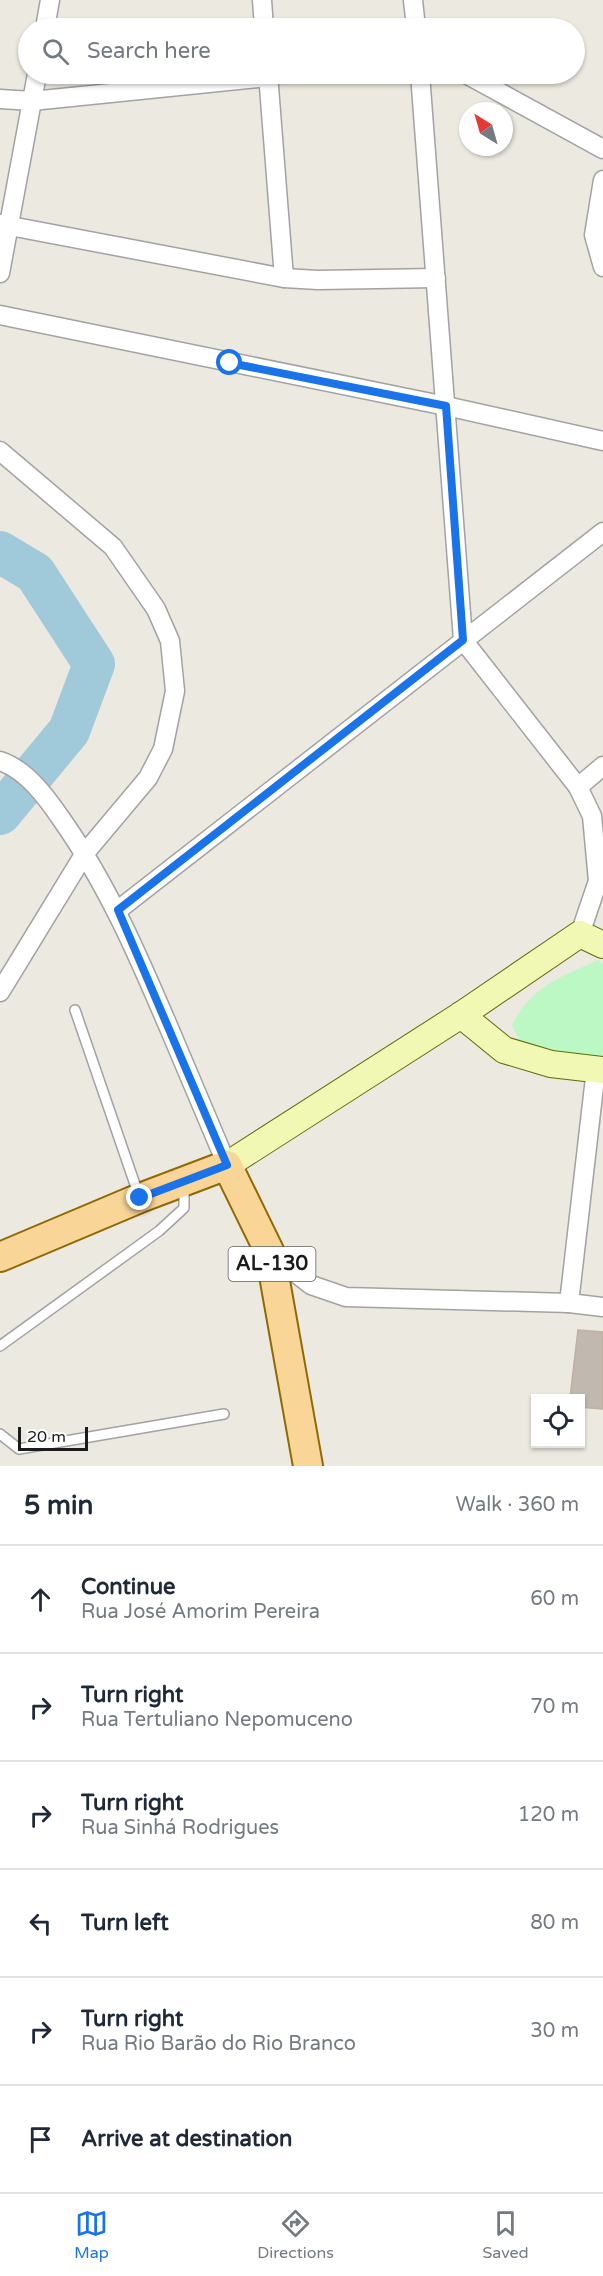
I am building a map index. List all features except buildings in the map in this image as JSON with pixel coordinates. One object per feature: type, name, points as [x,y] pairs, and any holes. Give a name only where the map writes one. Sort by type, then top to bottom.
[{"type":"main road","points":[[0,1257],[140,1198],[227,1165]]},
{"type":"main road","name":"AL-130","points":[[227,1165],[270,1253],[308,1466]]},
{"type":"street","points":[[47,18],[50,0]]},
{"type":"street","points":[[262,0],[263,18]]},
{"type":"street","points":[[413,0],[415,18]]},
{"type":"street","points":[[0,273],[4,225],[35,84]]},
{"type":"street","points":[[0,99],[32,101],[186,84]]},
{"type":"street","points":[[269,84],[284,278]]},
{"type":"street","points":[[2,762],[22,774],[46,797],[85,853],[118,910],[227,1165],[461,1015],[580,934],[598,880],[592,816],[578,787],[463,640],[421,84]]},
{"type":"street","points":[[484,84],[603,149]]},
{"type":"street","points":[[603,180],[594,236],[603,267]]},
{"type":"street","points":[[4,225],[284,278],[318,280],[436,278]]},
{"type":"street","points":[[0,315],[446,406],[603,441]]},
{"type":"street","points":[[0,451],[113,547],[156,609],[170,641],[175,690],[163,749],[148,778],[85,853],[0,992]]},
{"type":"street","points":[[118,910],[603,532]]},
{"type":"street","points":[[578,787],[603,766]]},
{"type":"street","points":[[580,934],[603,945]]},
{"type":"street","points":[[461,1015],[504,1050],[552,1064],[599,1069],[570,1303]]},
{"type":"street","points":[[270,1253],[310,1285],[346,1298],[570,1303],[603,1307]]},
{"type":"lane","points":[[75,1010],[140,1198]]},
{"type":"lane","points":[[0,1346],[159,1231],[184,1208],[184,1182]]},
{"type":"lane","points":[[0,1434],[20,1449],[224,1414]]},
{"type":"green space","points":[[598,960],[603,964],[603,1061],[521,1044],[512,1025],[529,1000],[548,984]]},
{"type":"waterway","points":[[0,552],[35,573],[94,664],[69,731],[0,814]]},
{"type":"route","points":[[140,1198],[227,1165],[118,910],[463,640],[446,406],[230,363]]}]
